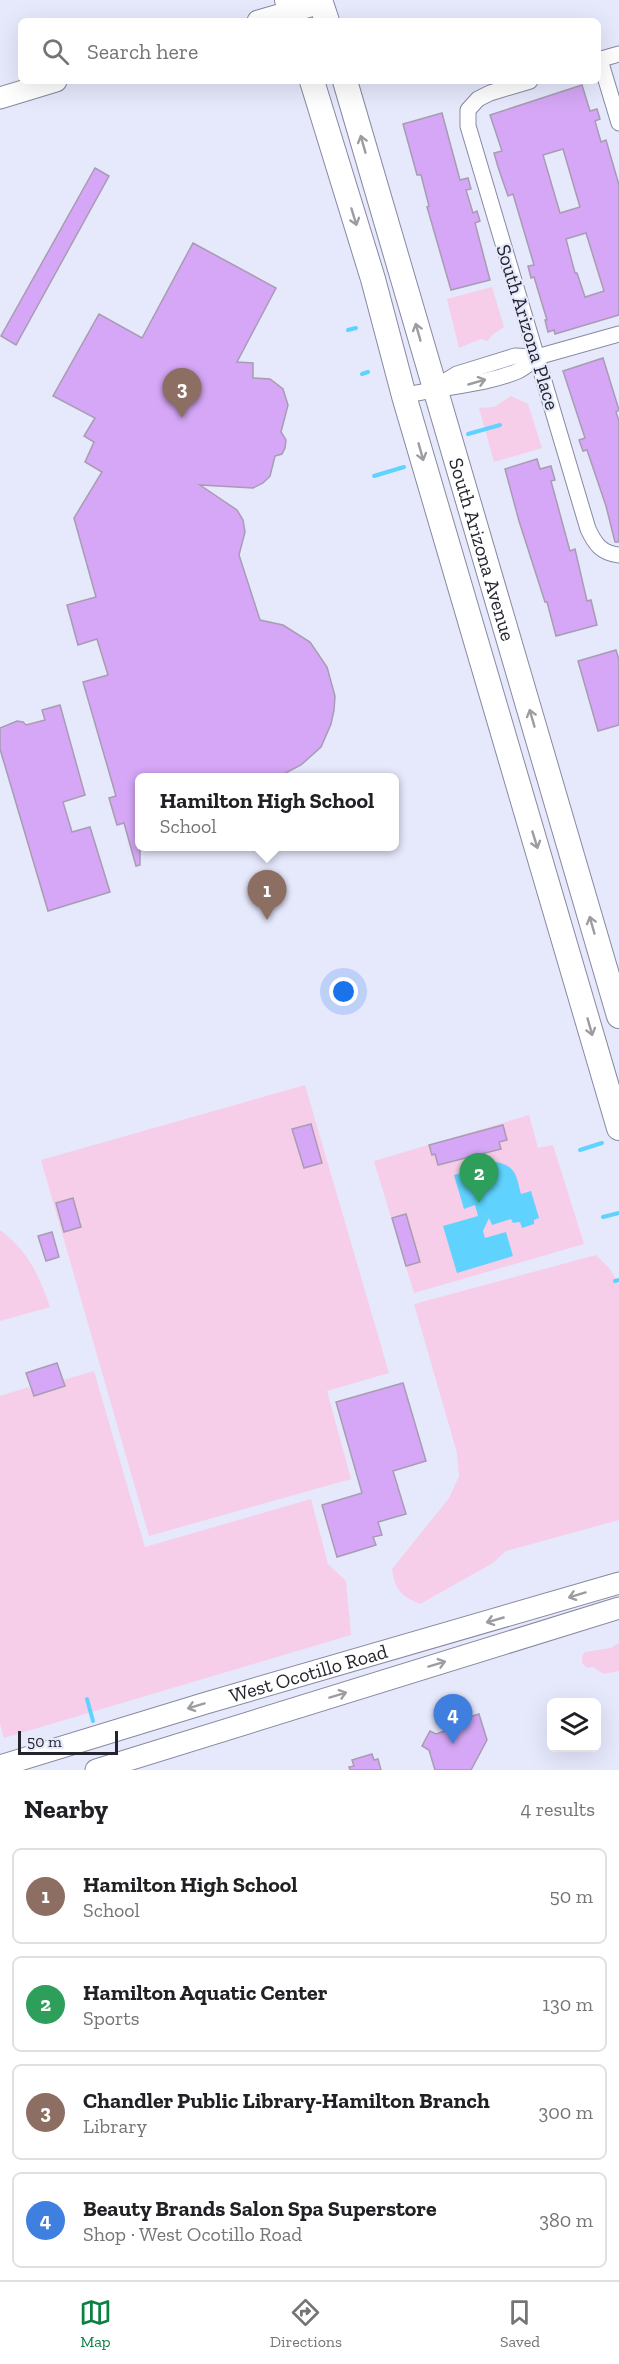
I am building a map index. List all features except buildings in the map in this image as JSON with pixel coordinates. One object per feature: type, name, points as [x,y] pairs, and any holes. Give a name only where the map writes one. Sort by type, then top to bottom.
[{"type":"main road","points":[[268,18],[291,11],[325,6]]},
{"type":"main road","points":[[0,98],[46,84]]},
{"type":"main road","name":"South Arizona Avenue","points":[[313,84],[373,279],[404,396],[619,1128]]},
{"type":"main road","name":"South Arizona Avenue","points":[[346,84],[619,1016]]},
{"type":"main road","name":"West Ocotillo Road","points":[[0,1766],[619,1582]]},
{"type":"main road","name":"West Ocotillo Road","points":[[96,1770],[619,1608]]},
{"type":"street","points":[[601,59],[619,54]]},
{"type":"street","points":[[601,66],[619,123]]},
{"type":"street","name":"South Arizona Place","points":[[521,84],[478,99],[468,110],[468,126],[588,529],[595,543],[613,554]]},
{"type":"street","points":[[404,396],[434,388],[461,387],[520,371],[537,357],[619,334]]},
{"type":"shaded area","points":[[492,287],[504,327],[492,335],[488,341],[481,339],[459,348],[447,299]]},
{"type":"shaded area","points":[[511,396],[528,404],[542,448],[494,462],[479,408],[494,407]]},
{"type":"shaded area","points":[[305,1085],[389,1373],[327,1391],[351,1479],[149,1536],[41,1160]]},
{"type":"shaded area","points":[[529,1115],[538,1148],[553,1145],[584,1244],[414,1293],[374,1161]]},
{"type":"shaded area","points":[[0,1230],[18,1246],[31,1264],[50,1307],[0,1321]]},
{"type":"shaded area","points":[[596,1255],[610,1269],[619,1284],[619,1520],[506,1551],[493,1563],[420,1604],[413,1601],[397,1587],[392,1569],[449,1498],[459,1476],[457,1453],[414,1304]]},
{"type":"shaded area","points":[[94,1371],[145,1547],[311,1499],[328,1564],[346,1581],[351,1635],[4,1738],[0,1724],[0,1396],[29,1387],[30,1390]]},
{"type":"shaded area","points":[[619,1643],[619,1671],[604,1674],[593,1667],[587,1668],[582,1663],[582,1656],[585,1652],[611,1648]]},
{"type":"water","points":[[497,1162],[504,1164],[515,1173],[521,1194],[531,1191],[539,1218],[534,1220],[534,1224],[522,1228],[520,1222],[513,1223],[511,1219],[492,1225],[489,1218],[483,1231],[485,1238],[506,1232],[513,1256],[457,1273],[443,1226],[478,1216],[475,1205],[464,1209],[454,1175]]},
{"type":"waterway","points":[[348,330],[356,328]]},
{"type":"waterway","points":[[362,374],[368,372]]},
{"type":"waterway","points":[[468,434],[500,425]]},
{"type":"waterway","points":[[374,476],[404,467]]},
{"type":"waterway","points":[[580,1150],[602,1143]]},
{"type":"waterway","points":[[603,1217],[619,1213]]},
{"type":"waterway","points":[[615,1281],[619,1280]]},
{"type":"waterway","points":[[87,1699],[93,1721]]},
{"type":"place","name":"Chandler Public Library-Hamilton Branch","points":[[182,418]]},
{"type":"place","name":"Hamilton High School","points":[[267,920]]},
{"type":"place","name":"Hamilton Aquatic Center","points":[[479,1203]]},
{"type":"place","name":"Beauty Brands Salon Spa Superstore","points":[[453,1744]]}]
